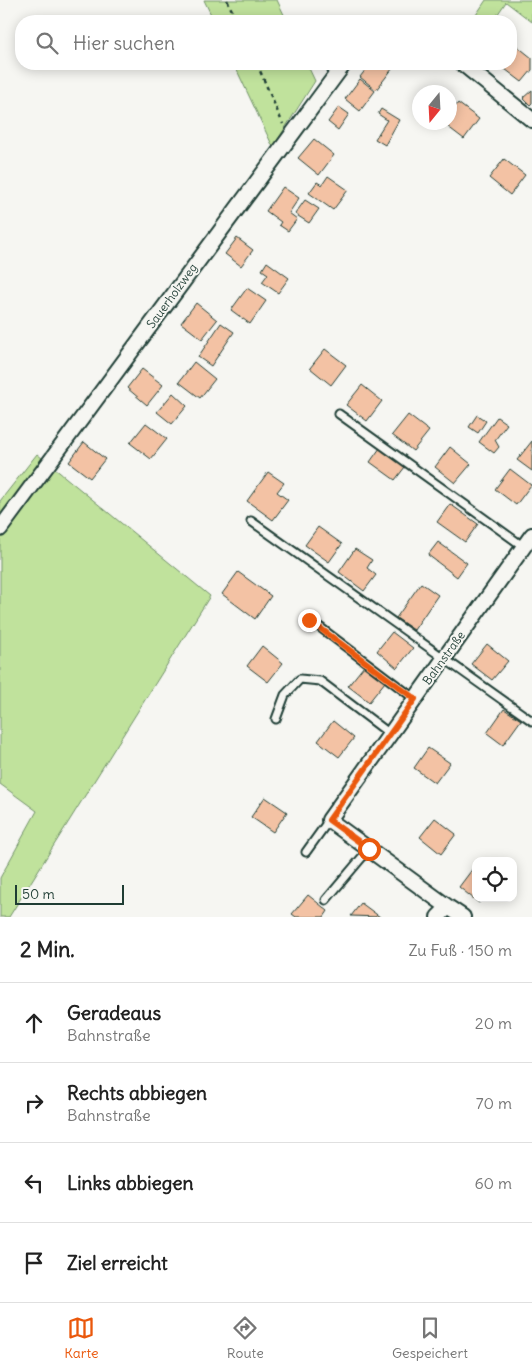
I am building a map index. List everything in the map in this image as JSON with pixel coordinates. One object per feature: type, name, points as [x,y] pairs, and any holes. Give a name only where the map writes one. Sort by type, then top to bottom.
[{"type":"street","name":"Sauerholzweg","points":[[0,529],[340,70]]},
{"type":"street","points":[[470,70],[532,120]]},
{"type":"street","name":"Bahnstraße","points":[[329,820],[532,535]]},
{"type":"street","points":[[329,820],[369,849],[443,912],[463,917]]},
{"type":"lane","points":[[339,414],[524,547]]},
{"type":"lane","points":[[251,521],[532,721]]},
{"type":"lane","points":[[309,620],[415,699]]},
{"type":"lane","points":[[276,718],[285,695],[300,680],[320,681],[390,734]]},
{"type":"lane","points":[[306,852],[329,820]]},
{"type":"lane","points":[[326,900],[369,849]]},
{"type":"path","points":[[227,0],[234,15]]},
{"type":"path","points":[[260,70],[274,99],[288,139]]},
{"type":"green space","points":[[204,0],[277,0],[284,15],[211,15]]},
{"type":"green space","points":[[486,0],[532,0],[532,22],[506,2],[497,15],[476,15]]},
{"type":"green space","points":[[237,70],[310,70],[315,81],[273,147]]},
{"type":"green space","points":[[37,454],[210,596],[9,917],[0,917],[0,878],[37,811],[0,784],[0,501]]},
{"type":"building","points":[[517,46],[532,58],[532,70],[522,82],[506,70],[517,70]]},
{"type":"building","points":[[365,70],[391,70],[376,90],[360,77]]},
{"type":"building","points":[[360,79],[375,91],[360,111],[345,99]]},
{"type":"building","points":[[532,90],[532,103],[530,105],[523,98]]},
{"type":"building","points":[[458,103],[479,119],[464,139],[452,130],[457,130]]},
{"type":"building","points":[[339,107],[349,114],[338,130],[328,122]]},
{"type":"building","points":[[381,109],[399,120],[385,145],[375,139],[387,120],[378,114]]},
{"type":"building","points":[[314,139],[334,155],[319,175],[298,158]]},
{"type":"building","points":[[504,159],[525,175],[510,195],[489,178]]},
{"type":"building","points":[[328,176],[348,190],[333,210],[309,193],[317,182],[322,185]]},
{"type":"building","points":[[283,187],[299,198],[289,213],[297,219],[288,231],[279,225],[281,222],[266,211]]},
{"type":"building","points":[[305,200],[319,209],[309,223],[295,214]]},
{"type":"building","points":[[237,238],[253,250],[241,266],[225,254]]},
{"type":"building","points":[[267,262],[289,278],[278,293],[262,282],[268,274],[262,270]]},
{"type":"building","points":[[247,288],[266,301],[250,324],[231,310]]},
{"type":"building","points":[[196,303],[217,320],[202,339],[181,323]]},
{"type":"building","points":[[221,323],[234,332],[211,366],[198,357]]},
{"type":"building","points":[[325,349],[346,365],[331,385],[310,368]]},
{"type":"building","points":[[194,362],[215,379],[200,398],[179,382]]},
{"type":"building","points":[[142,369],[163,385],[147,405],[127,388]]},
{"type":"building","points":[[362,385],[382,401],[367,421],[346,405]]},
{"type":"building","points":[[173,393],[187,406],[172,424],[157,412]]},
{"type":"building","points":[[408,415],[429,431],[413,451],[392,435]]},
{"type":"building","points":[[477,415],[486,421],[478,433],[469,427]]},
{"type":"building","points":[[497,417],[507,424],[495,440],[499,447],[494,453],[479,442]]},
{"type":"building","points":[[146,423],[167,439],[151,459],[130,443]]},
{"type":"building","points":[[532,441],[532,471],[517,460]]},
{"type":"building","points":[[84,442],[105,459],[90,478],[69,462]]},
{"type":"building","points":[[450,447],[471,464],[455,483],[435,467]]},
{"type":"building","points":[[380,448],[405,467],[395,480],[370,462]]},
{"type":"building","points":[[510,469],[531,485],[516,505],[495,489]]},
{"type":"building","points":[[268,472],[284,483],[277,492],[288,500],[273,520],[247,501]]},
{"type":"building","points":[[450,504],[478,524],[465,542],[437,522]]},
{"type":"building","points":[[318,527],[342,544],[329,562],[305,545]]},
{"type":"building","points":[[438,542],[467,563],[457,577],[428,555]]},
{"type":"building","points":[[355,549],[372,560],[367,568],[376,575],[364,591],[339,572]]},
{"type":"building","points":[[238,572],[271,596],[255,619],[222,594]]},
{"type":"building","points":[[421,583],[438,595],[414,630],[396,618]]},
{"type":"building","points":[[392,632],[413,648],[397,668],[377,651]]},
{"type":"building","points":[[487,644],[508,661],[492,680],[471,664]]},
{"type":"building","points":[[262,646],[283,663],[268,682],[247,666]]},
{"type":"building","points":[[364,666],[385,682],[369,702],[348,686]]},
{"type":"building","points":[[504,709],[521,720],[503,745],[487,733]]},
{"type":"building","points":[[333,721],[354,738],[339,757],[318,741]]},
{"type":"building","points":[[428,748],[450,763],[435,783],[414,768]]},
{"type":"building","points":[[265,797],[287,812],[273,832],[251,817]]},
{"type":"building","points":[[435,818],[456,834],[441,854],[420,837]]},
{"type":"building","points":[[472,870],[472,897],[459,887]]},
{"type":"building","points":[[308,895],[328,911],[324,917],[296,917],[292,914]]},
{"type":"building","points":[[361,903],[380,917],[351,916]]},
{"type":"route","points":[[309,620],[415,699],[329,820],[369,849]]}]
